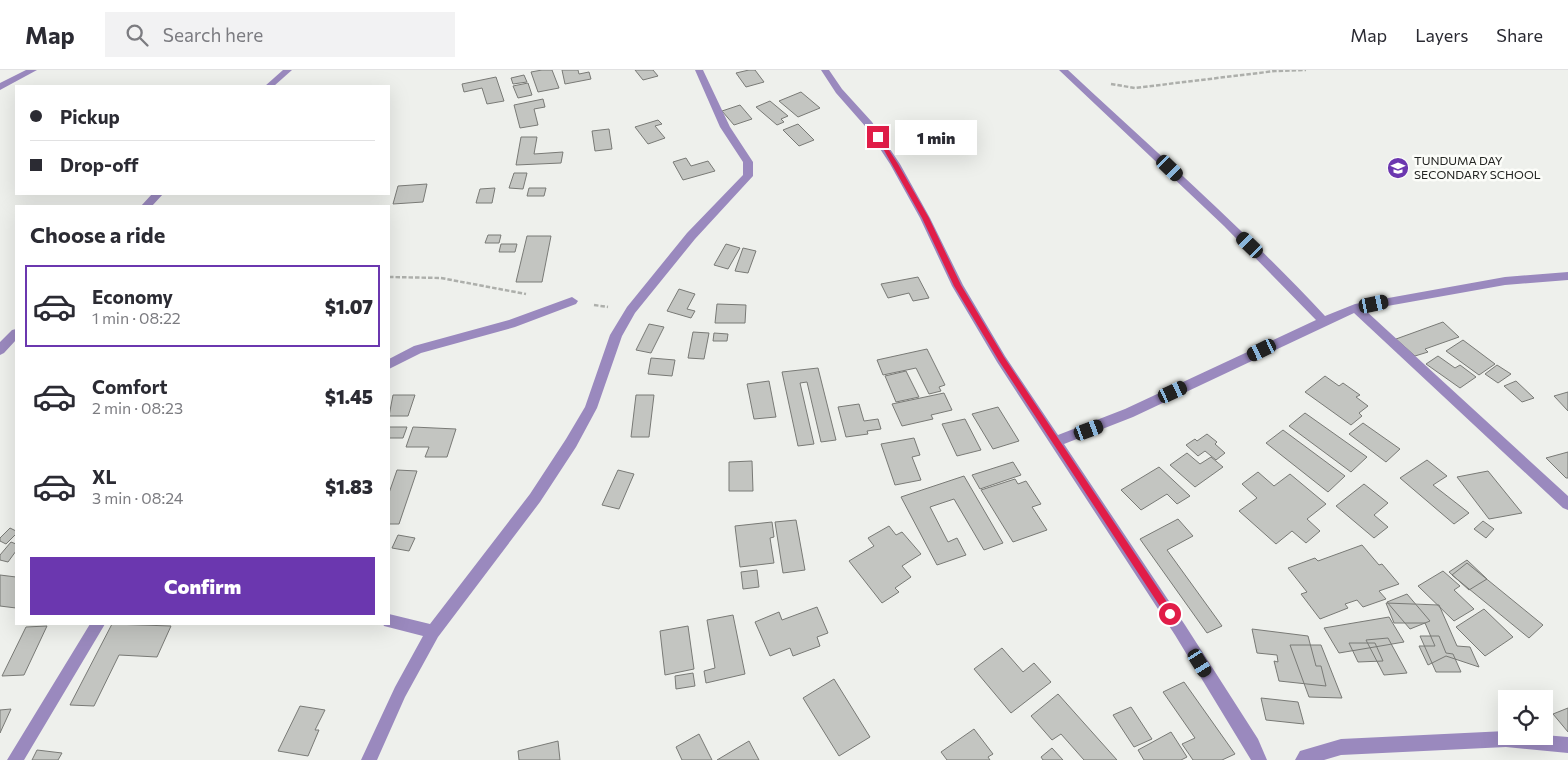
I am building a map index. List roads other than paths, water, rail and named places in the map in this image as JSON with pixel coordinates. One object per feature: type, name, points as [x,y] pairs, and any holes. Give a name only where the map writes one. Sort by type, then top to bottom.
[{"type":"street","points":[[0,87],[33,70]]},
{"type":"street","points":[[270,85],[288,70]]},
{"type":"street","points":[[369,760],[400,692],[433,632],[535,498],[572,444],[592,408],[616,335],[630,310],[685,242],[748,176],[748,162],[724,127],[699,70]]},
{"type":"street","points":[[825,70],[839,91],[869,124],[895,164],[925,218],[958,286],[1001,359],[1180,630],[1252,745],[1259,760]]},
{"type":"street","points":[[1063,70],[1239,234],[1284,278],[1323,321]]},
{"type":"street","points":[[147,205],[157,195]]},
{"type":"street","points":[[1056,442],[1129,413],[1323,321],[1355,308],[1505,281],[1568,276]]},
{"type":"street","points":[[390,364],[418,350],[511,324],[572,301]]},
{"type":"street","points":[[1355,308],[1568,504]]},
{"type":"street","points":[[0,350],[15,334]]},
{"type":"street","points":[[390,621],[433,632]]},
{"type":"street","points":[[15,760],[97,625]]},
{"type":"street","points":[[1304,760],[1332,750],[1351,747],[1506,739],[1568,745]]},
{"type":"place","name":"TUNDUMA DAY SECONDARY SCHOOL","points":[[1398,168]]}]
